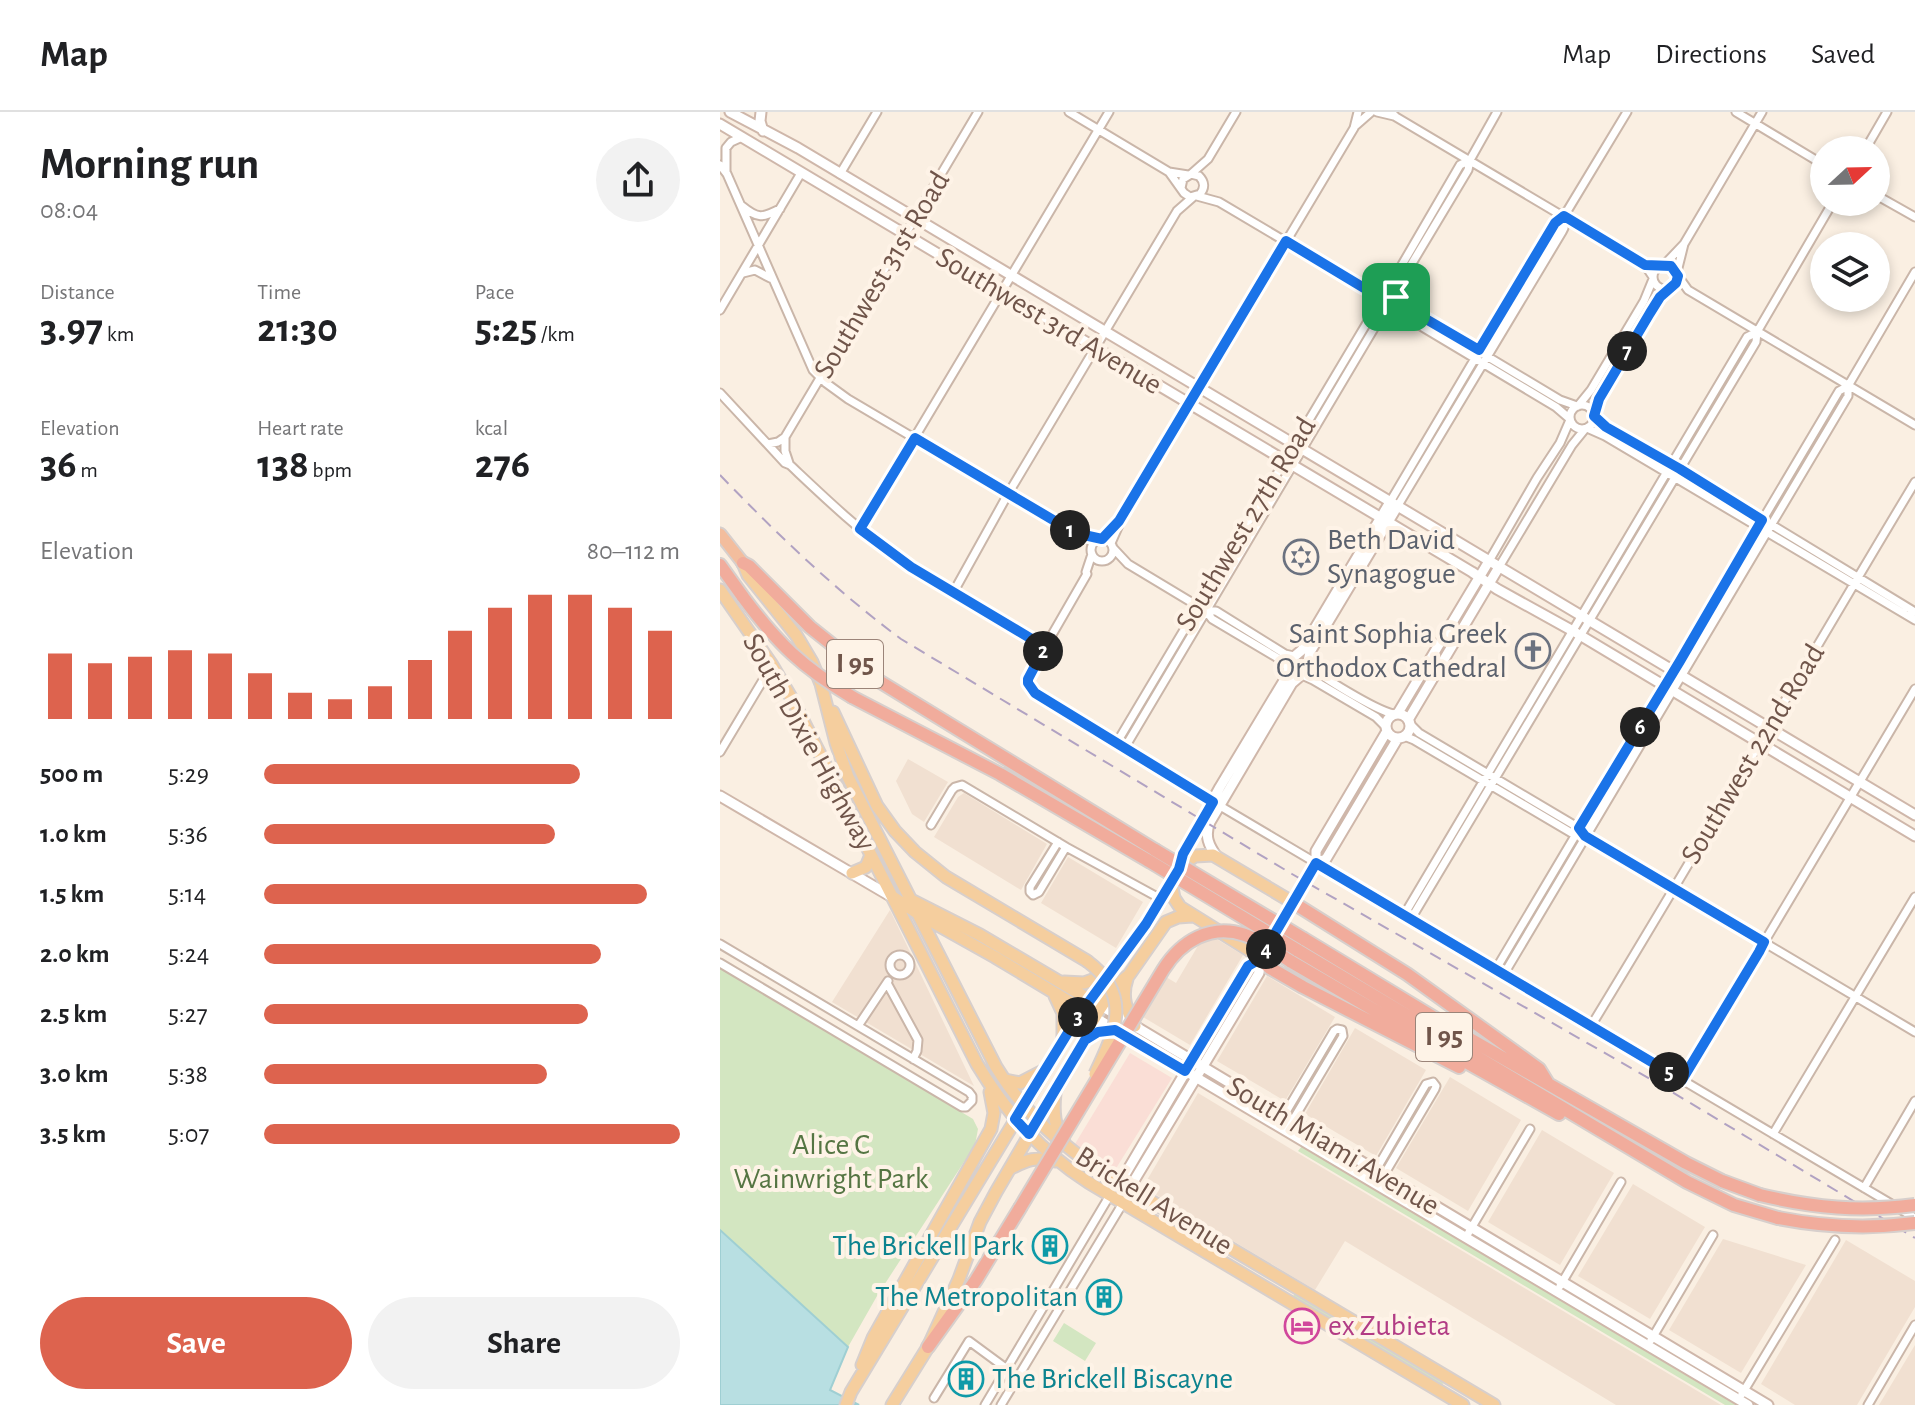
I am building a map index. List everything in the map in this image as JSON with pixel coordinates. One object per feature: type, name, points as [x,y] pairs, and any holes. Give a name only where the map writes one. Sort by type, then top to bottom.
[{"type":"highway","name":"South Dixie Highway","points":[[720,534],[743,563]]},
{"type":"highway","name":"I 95","points":[[743,563],[810,627],[874,678],[1297,950],[1703,1191],[1734,1205],[1813,1224],[1854,1227],[1915,1220]]},
{"type":"highway","name":"I 95","points":[[720,565],[770,632],[821,678],[1152,856]]},
{"type":"highway","points":[[1292,902],[1429,989],[1539,1069],[1548,1084]]},
{"type":"highway","points":[[928,1347],[981,1273],[1167,963],[1186,943],[1212,933],[1239,933],[1297,950],[1535,1101],[1577,1124],[1590,1124]]},
{"type":"highway","name":"I 95","points":[[1297,950],[1341,963],[1703,1172],[1760,1195],[1806,1205],[1877,1209],[1915,1205]]},
{"type":"highway","points":[[1260,959],[1303,987],[1523,1099],[1535,1101]]},
{"type":"main road","points":[[720,115],[733,112]]},
{"type":"main road","name":"Southwest 3rd Avenue","points":[[733,112],[1915,815]]},
{"type":"main road","points":[[761,112],[763,131]]},
{"type":"main road","name":"Southwest 3rd Avenue","points":[[720,124],[1915,836]]},
{"type":"main road","points":[[801,173],[826,165]]},
{"type":"main road","points":[[1217,857],[1208,841],[1207,830],[1216,803],[1285,679],[1290,660],[1302,650],[1393,505]]},
{"type":"main road","points":[[1179,869],[1183,854],[1292,683],[1306,671],[1310,652],[1384,520]]},
{"type":"main road","points":[[1124,1186],[1162,1134],[1259,973],[1260,959],[1316,863],[1316,851],[1386,728],[1387,719],[1395,714],[1489,561]]},
{"type":"main road","name":"South Dixie Highway","points":[[743,563],[748,575],[812,662],[845,771],[913,901]]},
{"type":"main road","points":[[1316,863],[1326,859],[1401,737],[1408,733],[1409,722],[1499,567]]},
{"type":"main road","name":"South Dixie Highway","points":[[720,590],[772,665],[806,725],[892,897]]},
{"type":"main road","points":[[1295,656],[1302,657],[1307,663]]},
{"type":"main road","points":[[1288,668],[1293,675],[1300,675]]},
{"type":"main road","points":[[822,689],[873,798],[905,842],[946,877],[1087,961],[1101,974],[1115,1003],[1116,1017],[1112,1037],[1092,1086]]},
{"type":"main road","points":[[1395,714],[1404,715],[1409,722]]},
{"type":"main road","points":[[1386,728],[1390,735],[1401,737]]},
{"type":"main road","name":"South Miami Avenue","points":[[720,796],[949,932],[1087,1005],[1115,1030],[1196,1078],[1285,1124],[1744,1398],[1768,1405]]},
{"type":"main road","points":[[851,1392],[1063,1041],[1187,860],[1207,854],[1217,857],[1292,902]]},
{"type":"main road","points":[[852,873],[866,867],[871,855]]},
{"type":"main road","points":[[1171,883],[1175,901],[1192,916],[1260,959]]},
{"type":"main road","name":"South Miami Avenue","points":[[892,897],[913,901],[980,935],[1056,987]]},
{"type":"main road","name":"Brickell Avenue","points":[[892,897],[989,1084],[1015,1119],[1058,1161],[1123,1203],[1463,1405]]},
{"type":"main road","name":"Brickell Avenue","points":[[913,901],[1005,1080],[1036,1121],[1070,1150],[1124,1186],[1494,1405]]},
{"type":"main road","points":[[1135,1026],[1128,1014],[1124,995],[1129,975],[1166,922],[1192,916]]},
{"type":"main road","points":[[933,941],[939,933],[949,932]]},
{"type":"main road","points":[[1124,1186],[1152,1128],[1191,1060],[1248,966],[1260,959]]},
{"type":"main road","points":[[1063,1041],[1063,1013],[1056,987],[1084,983],[1111,973]]},
{"type":"main road","points":[[892,1405],[928,1347],[959,1279],[980,1222],[1007,1171],[1099,1013],[1129,975]]},
{"type":"main road","name":"South Miami Avenue","points":[[1099,1013],[1135,1026],[1285,1124]]},
{"type":"main road","points":[[1085,1040],[1098,1032],[1115,1030]]},
{"type":"main road","points":[[1005,1080],[1020,1083],[1046,1070]]},
{"type":"main road","points":[[846,1405],[873,1338],[991,1129],[994,1113],[989,1084]]},
{"type":"main road","points":[[1056,1089],[1055,1123],[1070,1150]]},
{"type":"main road","points":[[1152,1128],[1162,1134]]},
{"type":"main road","points":[[1007,1171],[1033,1158],[1058,1161]]},
{"type":"main road","points":[[1110,1195],[1141,1195]]},
{"type":"main road","points":[[1277,1294],[1285,1280]]},
{"type":"street","points":[[840,174],[877,112]]},
{"type":"street","name":"Southwest 31st Road","points":[[785,437],[978,112]]},
{"type":"street","points":[[1069,112],[1169,172],[1186,195],[1219,202],[1286,241],[1364,288],[1381,310],[1404,316],[1556,407],[1575,428],[1605,436],[1915,612]]},
{"type":"street","points":[[860,529],[1109,112]]},
{"type":"street","points":[[953,593],[1008,494],[1177,211],[1183,179],[1208,159],[1236,112]]},
{"type":"street","points":[[1358,112],[1354,128],[1119,521],[1092,545],[1087,574],[1030,673],[1028,683],[1035,693],[1124,749],[1915,1220]]},
{"type":"street","points":[[1354,128],[1372,112],[1394,114],[1645,265],[1659,287],[1688,290]]},
{"type":"street","points":[[1388,311],[1394,307],[1402,280],[1468,170],[1470,160],[1497,112]]},
{"type":"street","points":[[1393,505],[1479,350],[1555,223],[1564,216],[1627,112]]},
{"type":"street","points":[[1736,112],[1810,156]]},
{"type":"street","points":[[1489,561],[1560,443],[1571,411],[1590,392],[1644,301],[1654,271],[1684,244],[1762,112]]},
{"type":"street","points":[[1873,136],[1887,112]]},
{"type":"street","points":[[727,174],[726,148],[742,137]]},
{"type":"street","points":[[1177,211],[1203,189],[1208,159]]},
{"type":"street","points":[[1375,302],[1377,293],[1396,275],[1460,165],[1470,160]]},
{"type":"street","points":[[720,165],[727,174],[813,370],[821,378],[837,392],[1075,533],[1101,539],[1128,564],[1281,660],[1288,668]]},
{"type":"street","points":[[1169,172],[1199,176],[1219,202]]},
{"type":"street","points":[[720,310],[801,173]]},
{"type":"street","points":[[1890,203],[1914,218]]},
{"type":"street","points":[[740,205],[750,213],[761,216],[780,209]]},
{"type":"street","points":[[1393,505],[1562,232],[1564,216]]},
{"type":"street","points":[[1407,917],[1576,634],[1675,478],[1756,342],[1757,332],[1825,216]]},
{"type":"street","points":[[1499,567],[1572,445],[1592,423],[1599,399],[1658,300],[1676,283],[1684,244]]},
{"type":"street","points":[[1645,265],[1671,266],[1688,290],[1915,425]]},
{"type":"street","points":[[743,273],[755,270],[773,279]]},
{"type":"street","points":[[1677,673],[1848,396],[1848,386],[1915,272]]},
{"type":"street","points":[[1364,288],[1390,290],[1409,310],[1560,400],[1589,407],[1606,427],[1680,469],[1759,524]]},
{"type":"street","name":"Southwest 27th Road","points":[[1298,447],[1368,321],[1375,302]]},
{"type":"street","name":"Southwest 27th Road","points":[[1124,749],[1288,463],[1379,320],[1388,311]]},
{"type":"street","points":[[1586,618],[1671,464],[1747,337],[1757,332]]},
{"type":"street","points":[[1500,972],[1585,836],[1759,524],[1839,391],[1848,386]]},
{"type":"street","points":[[720,393],[785,463],[860,529],[911,567],[1045,647]]},
{"type":"street","points":[[768,444],[785,437]]},
{"type":"street","points":[[785,437],[785,451],[790,465]]},
{"type":"street","name":"Southwest 22nd Road","points":[[1591,1026],[1915,482]]},
{"type":"street","points":[[1087,574],[1113,554],[1112,546],[1119,521]]},
{"type":"street","points":[[1075,533],[1097,559],[1128,564]]},
{"type":"street","points":[[1856,581],[1915,620]]},
{"type":"street","points":[[1202,609],[1216,611],[1285,654],[1295,656]]},
{"type":"street","name":"Southwest 27th Road","points":[[1116,744],[1202,609]]},
{"type":"street","points":[[1307,663],[1379,709],[1395,714]]},
{"type":"street","points":[[720,752],[772,665]]},
{"type":"street","points":[[1300,675],[1376,717],[1386,728]]},
{"type":"street","points":[[1500,972],[1577,832],[1668,689]]},
{"type":"street","points":[[1682,1080],[1915,689]]},
{"type":"street","points":[[1409,722],[1419,733],[1489,780]]},
{"type":"street","points":[[1401,737],[1412,738],[1489,780],[1915,1032]]},
{"type":"street","points":[[931,825],[952,790],[959,785],[966,787],[1161,899]]},
{"type":"street","points":[[1058,842],[1030,887],[1033,895],[1039,892],[1066,847]]},
{"type":"street","points":[[1773,1134],[1915,897]]},
{"type":"street","points":[[720,945],[969,1092],[971,1103],[962,1107],[720,963]]},
{"type":"street","points":[[858,1026],[894,973]]},
{"type":"street","points":[[775,996],[783,982]]},
{"type":"street","points":[[887,983],[919,1043],[913,1059]]},
{"type":"street","points":[[1342,1030],[1343,1036],[1285,1124],[1334,1031],[1342,1030]]},
{"type":"street","points":[[1433,1082],[1435,1089],[1377,1178],[1426,1084],[1433,1082]]},
{"type":"street","points":[[1864,1188],[1915,1101]]},
{"type":"street","points":[[1468,1232],[1530,1129]]},
{"type":"street","points":[[1560,1287],[1621,1182]]},
{"type":"street","points":[[985,1405],[1110,1195]]},
{"type":"street","points":[[1001,1405],[1123,1203]]},
{"type":"street","points":[[1087,1235],[1099,1242]]},
{"type":"street","points":[[1651,1341],[1713,1235]]},
{"type":"street","points":[[1744,1398],[1835,1240]]},
{"type":"street","points":[[1050,1298],[1061,1305]]},
{"type":"street","points":[[1868,1405],[1915,1325]]},
{"type":"street","points":[[934,1398],[969,1341],[1007,1369]]},
{"type":"street","points":[[1013,1360],[1023,1367]]},
{"type":"shaded area","points":[[908,759],[948,782],[924,822],[912,814],[896,781]]},
{"type":"shaded area","points":[[964,793],[1047,844],[1021,890],[934,837],[958,797]]},
{"type":"shaded area","points":[[1068,857],[1143,902],[1116,948],[1041,903]]},
{"type":"shaded area","points":[[890,910],[974,1086],[832,1002]]},
{"type":"shaded area","points":[[1215,938],[1243,955],[1190,1045],[1143,1017],[1166,977],[1176,983],[1199,944]]},
{"type":"shaded area","points":[[1267,976],[1335,1017],[1285,1101],[1217,1061]]},
{"type":"shaded area","points":[[1355,1028],[1426,1070],[1376,1156],[1305,1114]]},
{"type":"shaded area","points":[[1130,1053],[1172,1078],[1115,1170],[1075,1144]]},
{"type":"shaded area","points":[[1450,1077],[1521,1120],[1468,1211],[1396,1168]]},
{"type":"shaded area","points":[[1198,1093],[1721,1405],[1616,1405],[1345,1241],[1315,1290],[1143,1187]]},
{"type":"shaded area","points":[[1542,1130],[1614,1173],[1560,1265],[1488,1222]]},
{"type":"shaded area","points":[[1633,1184],[1705,1227],[1650,1319],[1578,1276]]},
{"type":"shaded area","points":[[1723,1239],[1806,1265],[1741,1373],[1669,1330]]},
{"type":"shaded area","points":[[1846,1240],[1915,1281],[1915,1307],[1857,1405],[1795,1405],[1761,1384]]},
{"type":"shaded area","points":[[1915,1345],[1915,1405],[1879,1405]]},
{"type":"green space","name":"Alice C Wainwright Park","points":[[720,967],[973,1119],[978,1129],[975,1145],[877,1296],[848,1347],[720,1230]]},
{"type":"green space","points":[[1302,1146],[1736,1405],[1725,1405],[1298,1151]]},
{"type":"green space","points":[[1295,1294],[1441,1379],[1443,1384],[1441,1386],[1292,1297]]},
{"type":"green space","points":[[1064,1323],[1096,1343],[1085,1361],[1053,1341]]},
{"type":"water","points":[[720,1230],[848,1347],[830,1390],[859,1405],[720,1405]]},
{"type":"railway","points":[[720,475],[807,561],[901,639],[1292,874],[1652,1080],[1915,1238]]},
{"type":"place","name":"Beth David Synagogue","points":[[1301,557]]},
{"type":"place","name":"Saint Sophia Greek Orthodox Cathedral","points":[[1533,651]]},
{"type":"place","name":"The Brickell Park","points":[[1050,1246]]},
{"type":"place","name":"The Metropolitan","points":[[1104,1297]]},
{"type":"place","name":"ex Zubieta","points":[[1302,1326]]},
{"type":"place","name":"The Brickell Biscayne","points":[[966,1379]]},
{"type":"route","points":[[1564,216],[1645,265],[1669,265],[1677,272],[1676,283],[1654,307],[1599,399],[1594,416],[1606,427],[1762,520],[1579,828],[1585,836],[1764,942],[1682,1080],[1316,863],[1260,959],[1248,966],[1185,1071],[1115,1030],[1096,1033],[1085,1040],[1029,1134],[1015,1119],[1077,1018],[1146,924],[1179,869],[1183,854],[1213,802],[1035,693],[1028,679],[1045,647],[911,567],[860,529],[915,438],[1075,533],[1102,539],[1119,521],[1286,241],[1364,288],[1390,290],[1396,297],[1409,310],[1479,350],[1555,223],[1564,216]]}]
